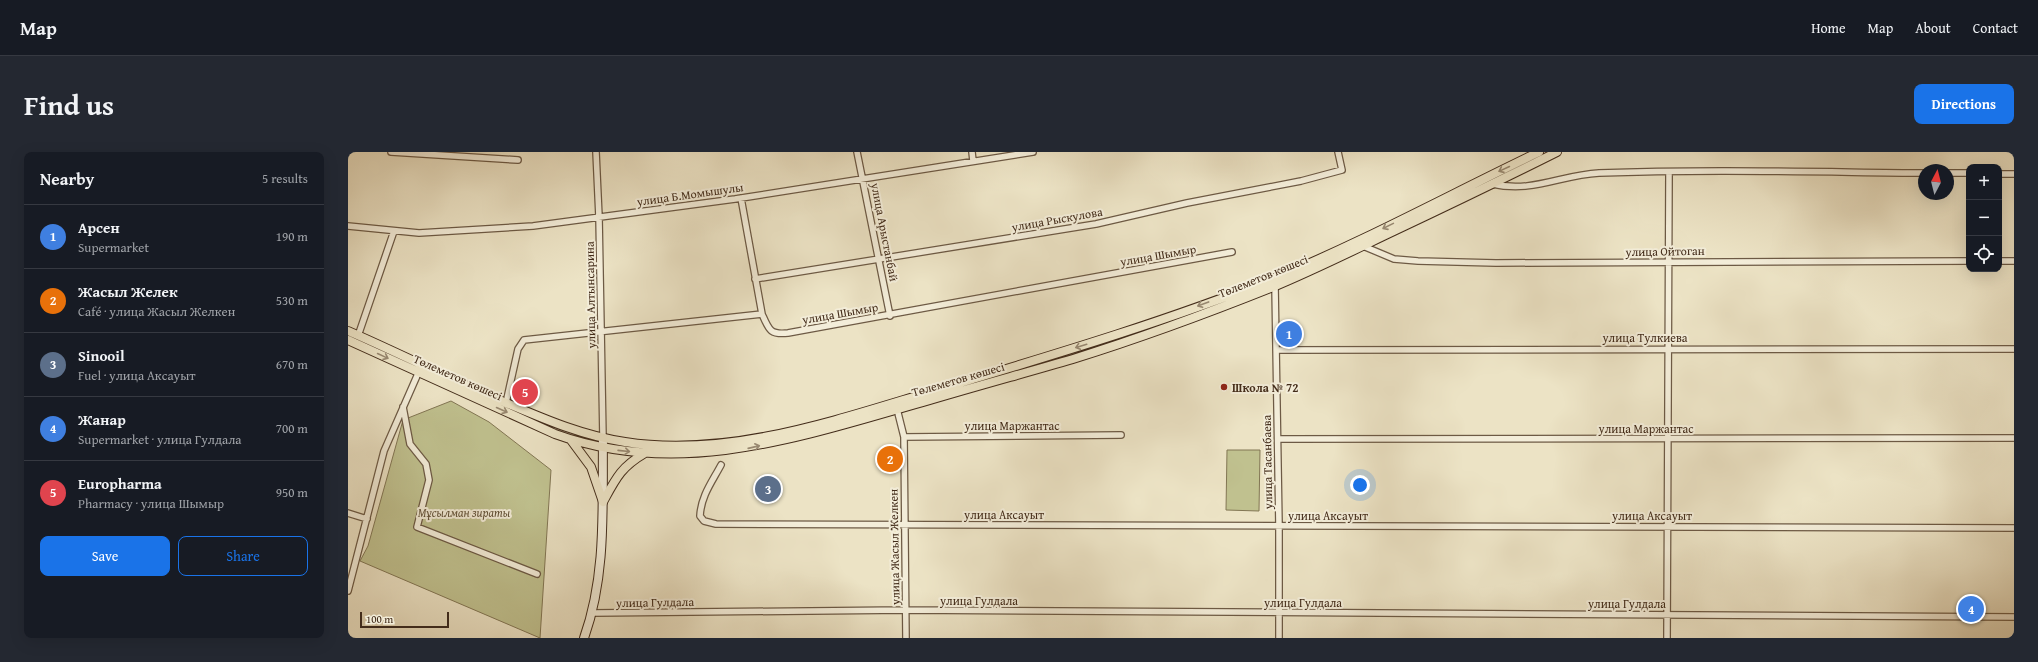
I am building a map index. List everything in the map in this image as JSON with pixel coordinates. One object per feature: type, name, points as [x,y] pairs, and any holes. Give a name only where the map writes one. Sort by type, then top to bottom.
[{"type":"main road","name":"Төлеметов көшесі","points":[[348,331],[420,369],[571,440],[603,448],[645,453],[700,454],[747,448],[897,409],[1093,353],[1275,286],[1363,246],[1539,152]]},
{"type":"main road","name":"Төлеметов көшесі","points":[[348,340],[561,426],[603,438],[655,446],[675,447],[728,443],[789,430],[902,400],[1116,335],[1274,278],[1356,242],[1489,180],[1557,152]]},
{"type":"main road","points":[[584,638],[593,613],[603,534],[603,438]]},
{"type":"main road","points":[[571,440],[591,467],[603,502]]},
{"type":"main road","points":[[603,502],[620,472],[628,463],[645,453]]},
{"type":"street","points":[[391,152],[518,160]]},
{"type":"street","name":"улица Алтынсарина","points":[[596,152],[602,332],[603,438]]},
{"type":"street","name":"улица Арыстанбай","points":[[857,152],[890,316]]},
{"type":"street","points":[[972,152],[973,161]]},
{"type":"street","name":"улица Б.Момышулы","points":[[348,226],[394,232],[419,233],[533,226],[741,198],[1033,152]]},
{"type":"street","name":"улица Рыскулова","points":[[755,279],[1096,224],[1187,203],[1301,181],[1342,170],[1338,152]]},
{"type":"street","points":[[1489,180],[1509,187],[1531,186],[1598,173],[1918,172]]},
{"type":"street","points":[[1668,638],[1667,439],[1669,173]]},
{"type":"street","points":[[1954,173],[1966,173]]},
{"type":"street","points":[[2002,174],[2014,174]]},
{"type":"street","name":"улица Шымыр","points":[[741,198],[762,314],[767,327],[777,334],[890,316],[1232,252]]},
{"type":"street","points":[[358,336],[394,232]]},
{"type":"street","name":"улица Ойтоган","points":[[1363,246],[1394,259],[1418,262],[1966,260]]},
{"type":"street","points":[[2002,260],[2014,260]]},
{"type":"street","name":"улица Тасанбаева","points":[[1275,286],[1279,526],[1279,638]]},
{"type":"street","points":[[506,403],[518,349],[524,340],[762,314]]},
{"type":"street","name":"улица Тулкиева","points":[[1276,350],[1668,348],[2014,349]]},
{"type":"street","points":[[348,591],[384,451],[420,369]]},
{"type":"street","points":[[403,407],[410,444],[426,464],[428,480],[416,527],[538,574]]},
{"type":"street","name":"улица Жасыл Желкен","points":[[897,409],[904,437],[906,638]]},
{"type":"street","name":"улица Маржантас","points":[[904,437],[1121,436]]},
{"type":"street","name":"улица Маржантас","points":[[1278,439],[2014,438]]},
{"type":"street","name":"улица Аксауыт","points":[[721,465],[702,499],[700,516],[704,521],[716,524],[2014,528]]},
{"type":"street","points":[[348,513],[367,519]]},
{"type":"street","name":"улица Гулдала","points":[[593,613],[906,610],[2014,617]]},
{"type":"green space","name":"Мұсылман зираты","points":[[451,401],[489,422],[551,470],[540,638],[360,561],[368,546],[403,420]]},
{"type":"green space","points":[[1227,450],[1260,450],[1259,511],[1226,510]]},
{"type":"place","name":"Арсен","points":[[1289,334]]},
{"type":"place","name":"Школа № 72","points":[[1224,387]]},
{"type":"place","name":"Europharma","points":[[525,392]]},
{"type":"place","name":"Жасыл Желек","points":[[890,459]]},
{"type":"place","name":"Sinooil","points":[[768,489]]},
{"type":"place","name":"Жанар","points":[[1971,609]]}]
